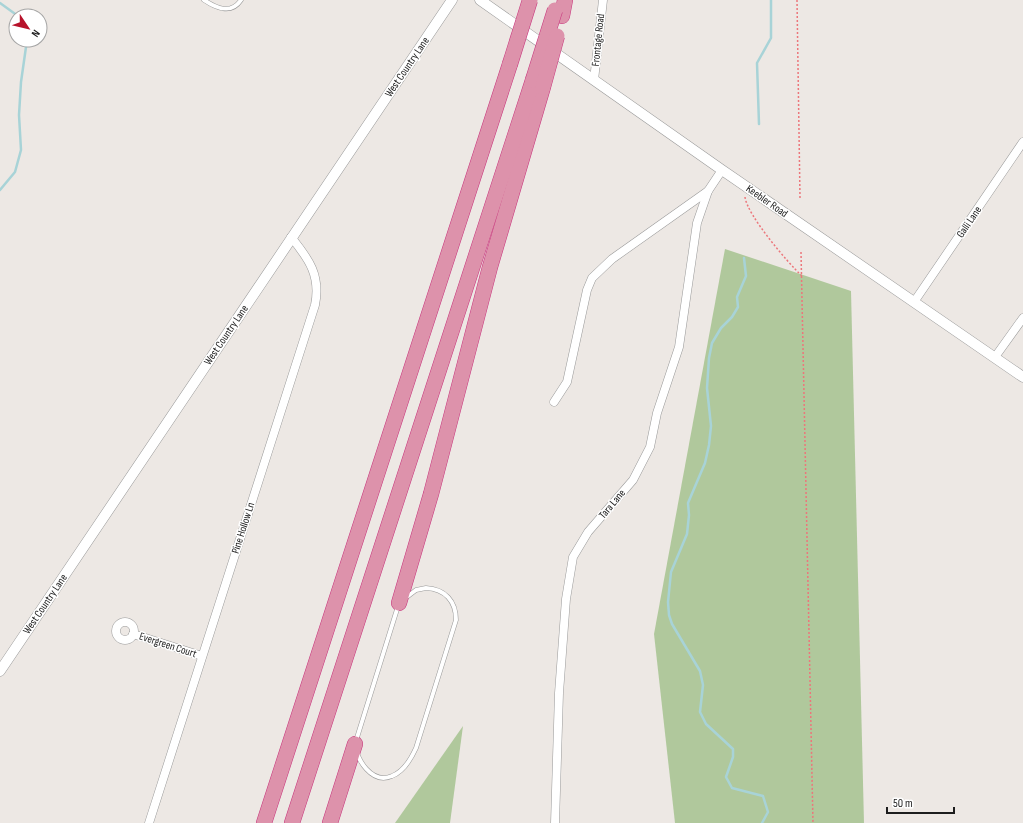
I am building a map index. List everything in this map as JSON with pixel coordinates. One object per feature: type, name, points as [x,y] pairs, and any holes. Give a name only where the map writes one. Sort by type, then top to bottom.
[{"type":"highway","points":[[264,823],[530,0]]},
{"type":"highway","points":[[399,603],[431,494],[538,83],[560,7]]},
{"type":"highway","points":[[292,823],[538,83]]},
{"type":"highway","points":[[330,823],[355,744]]},
{"type":"street","name":"West Country Lane","points":[[0,671],[452,0]]},
{"type":"street","name":"Keebler Road","points":[[480,0],[512,24],[722,170],[1023,377]]},
{"type":"street","name":"Frontage Road","points":[[594,80],[602,0]]},
{"type":"street","name":"Galli Lane","points":[[914,302],[1023,142]]},
{"type":"street","name":"Tara Lane","points":[[555,823],[559,693],[566,600],[573,557],[588,532],[632,480],[650,447],[657,413],[679,347],[694,238],[708,191],[722,170]]},
{"type":"street","name":"Tara Lane","points":[[554,402],[567,382],[587,290],[592,278],[612,259],[708,191]]},
{"type":"street","name":"Pine Hollow Ln","points":[[149,823],[315,305],[317,290],[313,268],[291,237]]},
{"type":"street","points":[[995,357],[1023,318]]},
{"type":"street","name":"Evergreen Court","points":[[134,634],[202,656]]},
{"type":"lane","points":[[204,0],[220,9],[230,9],[241,0]]},
{"type":"lane","points":[[435,588],[450,598],[456,612],[456,620],[416,748],[411,758],[397,773],[391,777],[381,777],[366,770],[361,764],[355,744],[399,603],[416,590],[435,588]]},
{"type":"path","points":[[797,0],[800,198]]},
{"type":"path","points":[[749,188],[745,196],[749,208],[780,252],[802,276]]},
{"type":"path","points":[[801,252],[813,823]]},
{"type":"green space","points":[[725,249],[851,291],[864,823],[675,823],[654,634]]},
{"type":"green space","points":[[463,726],[450,823],[395,823]]},
{"type":"waterway","points":[[759,124],[757,63],[771,38],[771,0]]},
{"type":"waterway","points":[[0,3],[8,9]]},
{"type":"waterway","points":[[0,190],[15,172],[21,150],[19,115],[21,82],[26,48]]},
{"type":"waterway","points":[[744,258],[746,276],[737,297],[738,307],[732,317],[721,328],[712,343],[709,358],[707,388],[711,426],[709,445],[705,463],[688,503],[689,515],[687,534],[671,572],[668,602],[669,615],[672,624],[700,671],[703,685],[700,712],[706,724],[733,749],[733,757],[726,777],[732,788],[763,796],[768,812],[762,823]]}]
